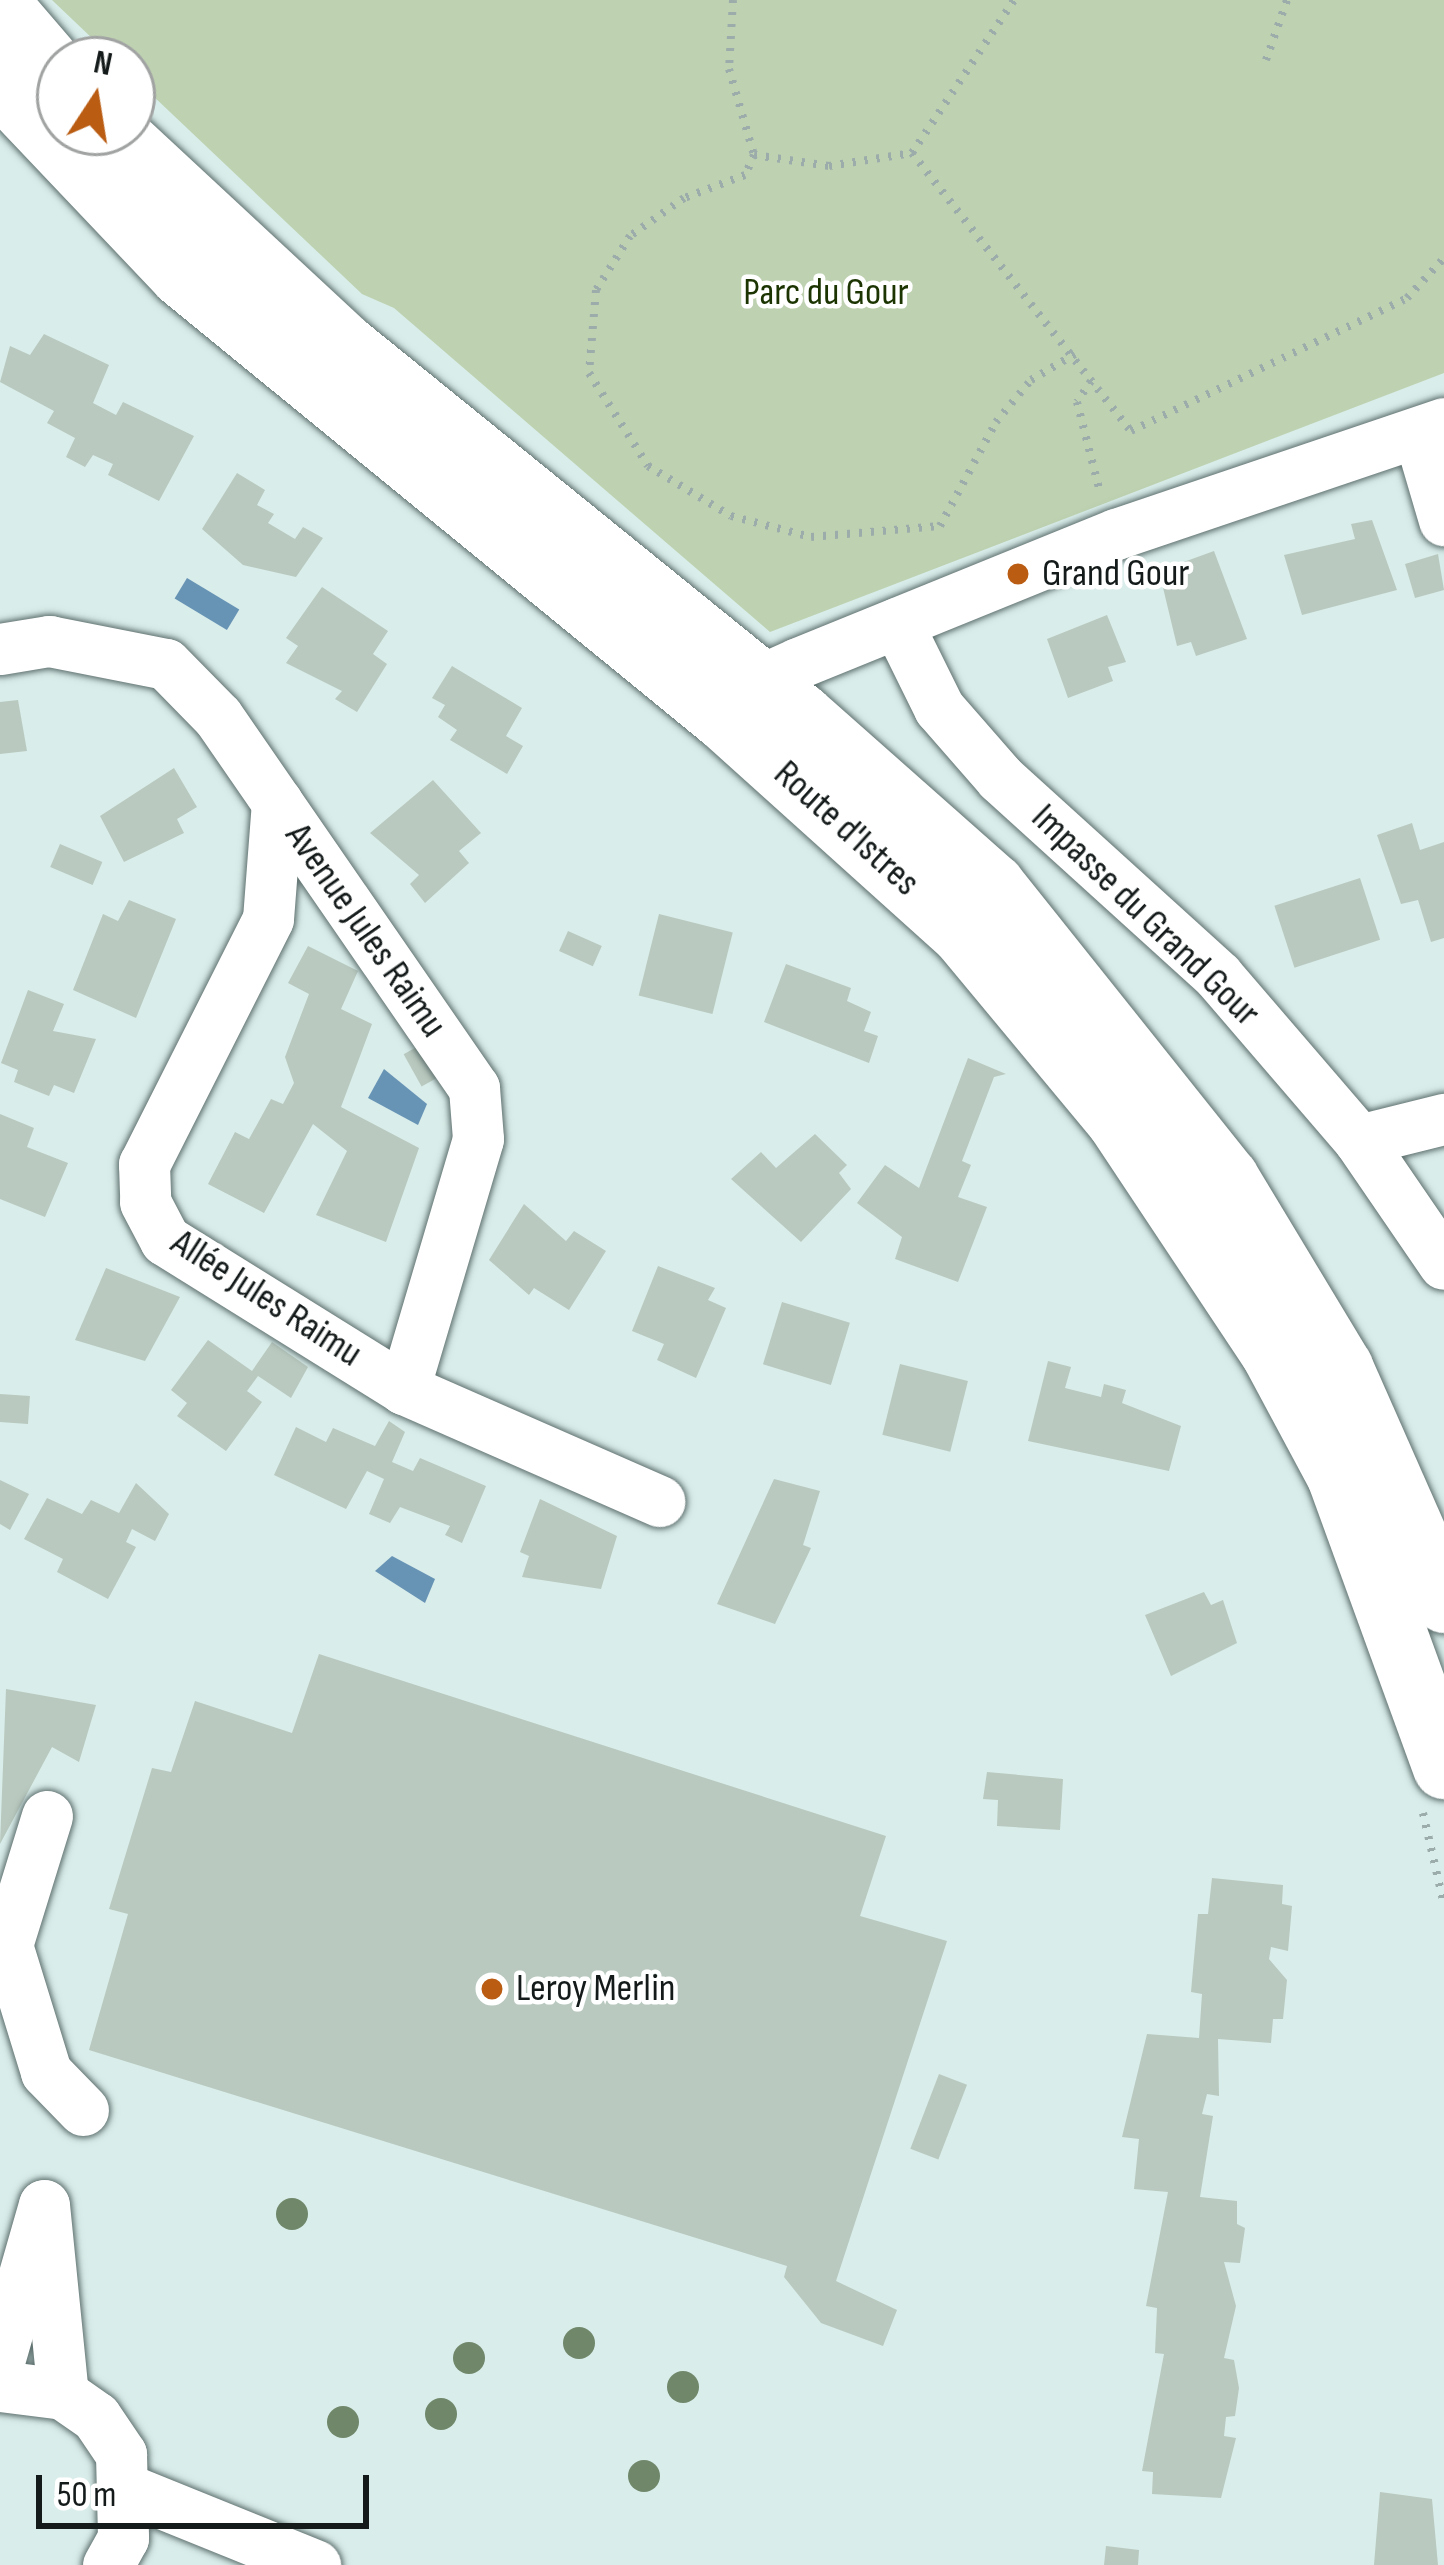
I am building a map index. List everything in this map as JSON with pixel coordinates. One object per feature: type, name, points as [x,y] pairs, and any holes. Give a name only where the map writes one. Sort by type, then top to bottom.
[{"type":"main road","points":[[0,5],[36,47]]},
{"type":"main road","name":"Route d'Istres","points":[[0,84],[182,275],[741,700],[993,885],[1145,1064],[1227,1178],[1341,1367],[1444,1601]]},
{"type":"main road","name":"Route d'Istres","points":[[142,156],[343,344],[741,700],[962,933],[1118,1121],[1271,1351],[1338,1476],[1430,1777]]},
{"type":"street","points":[[741,700],[897,623],[1116,534],[1431,429],[1444,520]]},
{"type":"street","name":"Impasse du Grand Gour","points":[[897,623],[939,708],[1000,778],[1218,976],[1359,1140],[1444,1264]]},
{"type":"street","name":"Avenue Jules Raimu","points":[[0,649],[49,641],[166,664],[218,717],[474,1088],[478,1139],[404,1389]]},
{"type":"street","name":"Allée Jules Raimu","points":[[277,802],[268,920],[144,1164],[145,1202],[165,1240],[404,1389],[658,1501]]},
{"type":"street","points":[[1359,1140],[1444,1119]]},
{"type":"street","points":[[47,1816],[7,1945],[46,2072],[83,2110]]},
{"type":"street","points":[[0,2358],[44,2205],[63,2394]]},
{"type":"street","points":[[0,2386],[63,2394],[96,2417],[122,2454],[129,2490],[123,2538],[108,2565]]},
{"type":"street","points":[[129,2490],[315,2565]]},
{"type":"path","points":[[733,0],[729,69],[754,155],[745,175],[684,198],[630,236],[596,290],[589,373],[598,400],[648,466],[730,516],[811,537],[940,526],[996,422],[1031,380],[1075,355]]},
{"type":"path","points":[[754,155],[829,166],[912,153],[1014,0]]},
{"type":"path","points":[[1266,60],[1287,0]]},
{"type":"path","points":[[912,153],[1131,431],[1407,298],[1444,258]]},
{"type":"path","points":[[1091,381],[1077,403],[1083,447],[1116,534]]},
{"type":"path","points":[[1430,1777],[1444,1905]]},
{"type":"green space","name":"Parc du Gour","points":[[52,0],[1444,0],[1444,373],[770,632],[394,308],[362,294],[156,99],[156,36],[90,36]]},
{"type":"water","points":[[187,578],[239,609],[227,630],[175,599]]},
{"type":"water","points":[[384,1069],[427,1104],[418,1125],[368,1098]]},
{"type":"water","points":[[392,1556],[435,1579],[425,1603],[375,1571]]},
{"type":"building","points":[[44,334],[109,365],[93,403],[116,415],[123,402],[194,436],[159,501],[108,475],[113,464],[93,455],[85,467],[66,457],[75,438],[47,423],[54,411],[0,382],[10,346],[30,355]]},
{"type":"building","points":[[237,473],[265,490],[257,505],[274,514],[268,523],[295,539],[303,527],[323,538],[296,577],[243,565],[202,529]]},
{"type":"building","points":[[1372,520],[1397,590],[1302,615],[1284,555],[1355,539],[1351,524]]},
{"type":"building","points":[[1214,551],[1247,639],[1196,656],[1191,642],[1177,646],[1159,571]]},
{"type":"building","points":[[1438,554],[1444,590],[1415,598],[1405,564]]},
{"type":"building","points":[[322,587],[388,631],[373,654],[387,664],[357,712],[335,699],[342,691],[286,663],[298,646],[286,638]]},
{"type":"building","points":[[1107,615],[1126,662],[1108,667],[1113,681],[1068,698],[1047,639]]},
{"type":"building","points":[[452,666],[522,708],[506,736],[523,746],[507,774],[450,740],[457,730],[438,717],[445,705],[432,698]]},
{"type":"building","points":[[18,700],[27,751],[0,754],[0,702]]},
{"type":"building","points":[[174,768],[197,807],[177,819],[184,833],[124,862],[100,816]]},
{"type":"building","points":[[433,780],[481,833],[459,851],[469,863],[425,903],[410,884],[419,875],[370,833]]},
{"type":"building","points":[[1412,823],[1420,850],[1444,842],[1444,938],[1431,942],[1418,900],[1401,904],[1377,835]]},
{"type":"building","points":[[60,844],[102,862],[93,885],[50,867]]},
{"type":"building","points":[[1360,878],[1380,940],[1294,968],[1274,906]]},
{"type":"building","points":[[129,900],[176,919],[136,1018],[73,990],[103,914],[118,921]]},
{"type":"building","points":[[659,914],[733,932],[712,1014],[639,996]]},
{"type":"building","points":[[568,931],[602,946],[593,966],[559,951]]},
{"type":"building","points":[[308,946],[358,971],[341,1009],[372,1024],[341,1107],[419,1148],[386,1242],[316,1215],[347,1151],[313,1124],[264,1213],[208,1184],[235,1132],[249,1139],[271,1099],[283,1104],[294,1083],[285,1057],[309,994],[288,983]]},
{"type":"building","points":[[786,964],[851,988],[847,1001],[871,1012],[864,1031],[878,1036],[869,1063],[764,1022]]},
{"type":"building","points":[[28,990],[64,1004],[53,1031],[96,1039],[74,1093],[54,1085],[49,1096],[14,1082],[18,1070],[1,1063]]},
{"type":"building","points":[[422,1044],[440,1076],[422,1087],[404,1054]]},
{"type":"building","points":[[968,1058],[1006,1074],[994,1077],[962,1161],[971,1165],[958,1197],[987,1207],[958,1282],[895,1259],[902,1237],[857,1203],[885,1165],[919,1188]]},
{"type":"building","points":[[0,1114],[34,1128],[27,1147],[68,1163],[45,1217],[0,1199]]},
{"type":"building","points":[[815,1134],[847,1165],[839,1173],[851,1189],[801,1242],[731,1179],[761,1152],[776,1168]]},
{"type":"building","points":[[524,1204],[566,1241],[574,1231],[606,1251],[569,1310],[534,1288],[529,1295],[489,1260]]},
{"type":"building","points":[[658,1266],[715,1288],[708,1300],[726,1308],[696,1378],[657,1360],[664,1344],[632,1331]]},
{"type":"building","points":[[106,1268],[180,1297],[145,1361],[75,1340]]},
{"type":"building","points":[[782,1302],[850,1323],[831,1385],[763,1364]]},
{"type":"building","points":[[208,1340],[252,1371],[272,1342],[308,1367],[291,1398],[258,1376],[247,1391],[262,1402],[226,1451],[177,1416],[187,1403],[171,1390]]},
{"type":"building","points":[[1048,1361],[1071,1367],[1065,1388],[1101,1397],[1104,1384],[1126,1390],[1122,1403],[1181,1426],[1169,1471],[1028,1441]]},
{"type":"building","points":[[900,1364],[968,1381],[950,1452],[882,1435]]},
{"type":"building","points":[[0,1394],[30,1396],[28,1424],[0,1422]]},
{"type":"building","points":[[389,1421],[405,1432],[392,1462],[413,1471],[420,1458],[486,1486],[462,1543],[445,1535],[450,1526],[400,1507],[390,1523],[369,1514],[384,1479],[367,1471],[346,1509],[274,1475],[296,1427],[326,1442],[333,1428],[375,1446]]},
{"type":"building","points":[[774,1479],[820,1491],[803,1545],[811,1548],[775,1624],[717,1604]]},
{"type":"building","points":[[0,1480],[29,1494],[10,1530],[0,1524]]},
{"type":"building","points":[[136,1483],[169,1514],[155,1541],[132,1529],[126,1542],[136,1547],[108,1599],[57,1572],[63,1559],[24,1539],[47,1498],[82,1514],[91,1500],[119,1513]]},
{"type":"building","points":[[540,1499],[617,1536],[601,1589],[522,1577],[529,1556],[520,1552]]},
{"type":"building","points":[[1204,1592],[1211,1605],[1223,1600],[1237,1643],[1171,1676],[1145,1615]]},
{"type":"building","name":"Leroy Merlin","points":[[319,1654],[886,1836],[860,1916],[947,1941],[836,2281],[897,2310],[883,2346],[821,2323],[784,2277],[787,2266],[89,2050],[128,1914],[109,1909],[152,1768],[171,1772],[195,1701],[292,1733]]},
{"type":"building","points":[[6,1689],[96,1705],[79,1762],[52,1747],[0,1844]]},
{"type":"building","points":[[987,1772],[1063,1779],[1060,1830],[997,1826],[998,1800],[983,1799]]},
{"type":"building","points":[[1212,1878],[1283,1885],[1282,1904],[1292,1906],[1288,1951],[1271,1947],[1269,1959],[1287,1980],[1283,2019],[1273,2019],[1271,2043],[1218,2039],[1219,2096],[1207,2094],[1202,2114],[1213,2116],[1200,2197],[1237,2201],[1237,2224],[1245,2228],[1240,2263],[1224,2262],[1236,2306],[1224,2358],[1234,2360],[1239,2388],[1235,2416],[1226,2417],[1224,2436],[1236,2438],[1221,2498],[1152,2494],[1153,2472],[1142,2471],[1164,2354],[1155,2353],[1157,2308],[1146,2306],[1168,2192],[1134,2189],[1139,2139],[1122,2137],[1147,2034],[1199,2038],[1202,1994],[1191,1992],[1198,1914],[1208,1914]]},
{"type":"building","points":[[939,2074],[967,2085],[938,2159],[910,2149]]},
{"type":"building","points":[[1380,2492],[1432,2499],[1438,2565],[1374,2565]]},
{"type":"building","points":[[1106,2546],[1139,2550],[1138,2565],[1104,2565]]},
{"type":"place","name":"Grand Gour","points":[[1018,574]]},
{"type":"place","name":"Leroy Merlin","points":[[492,1989]]}]
